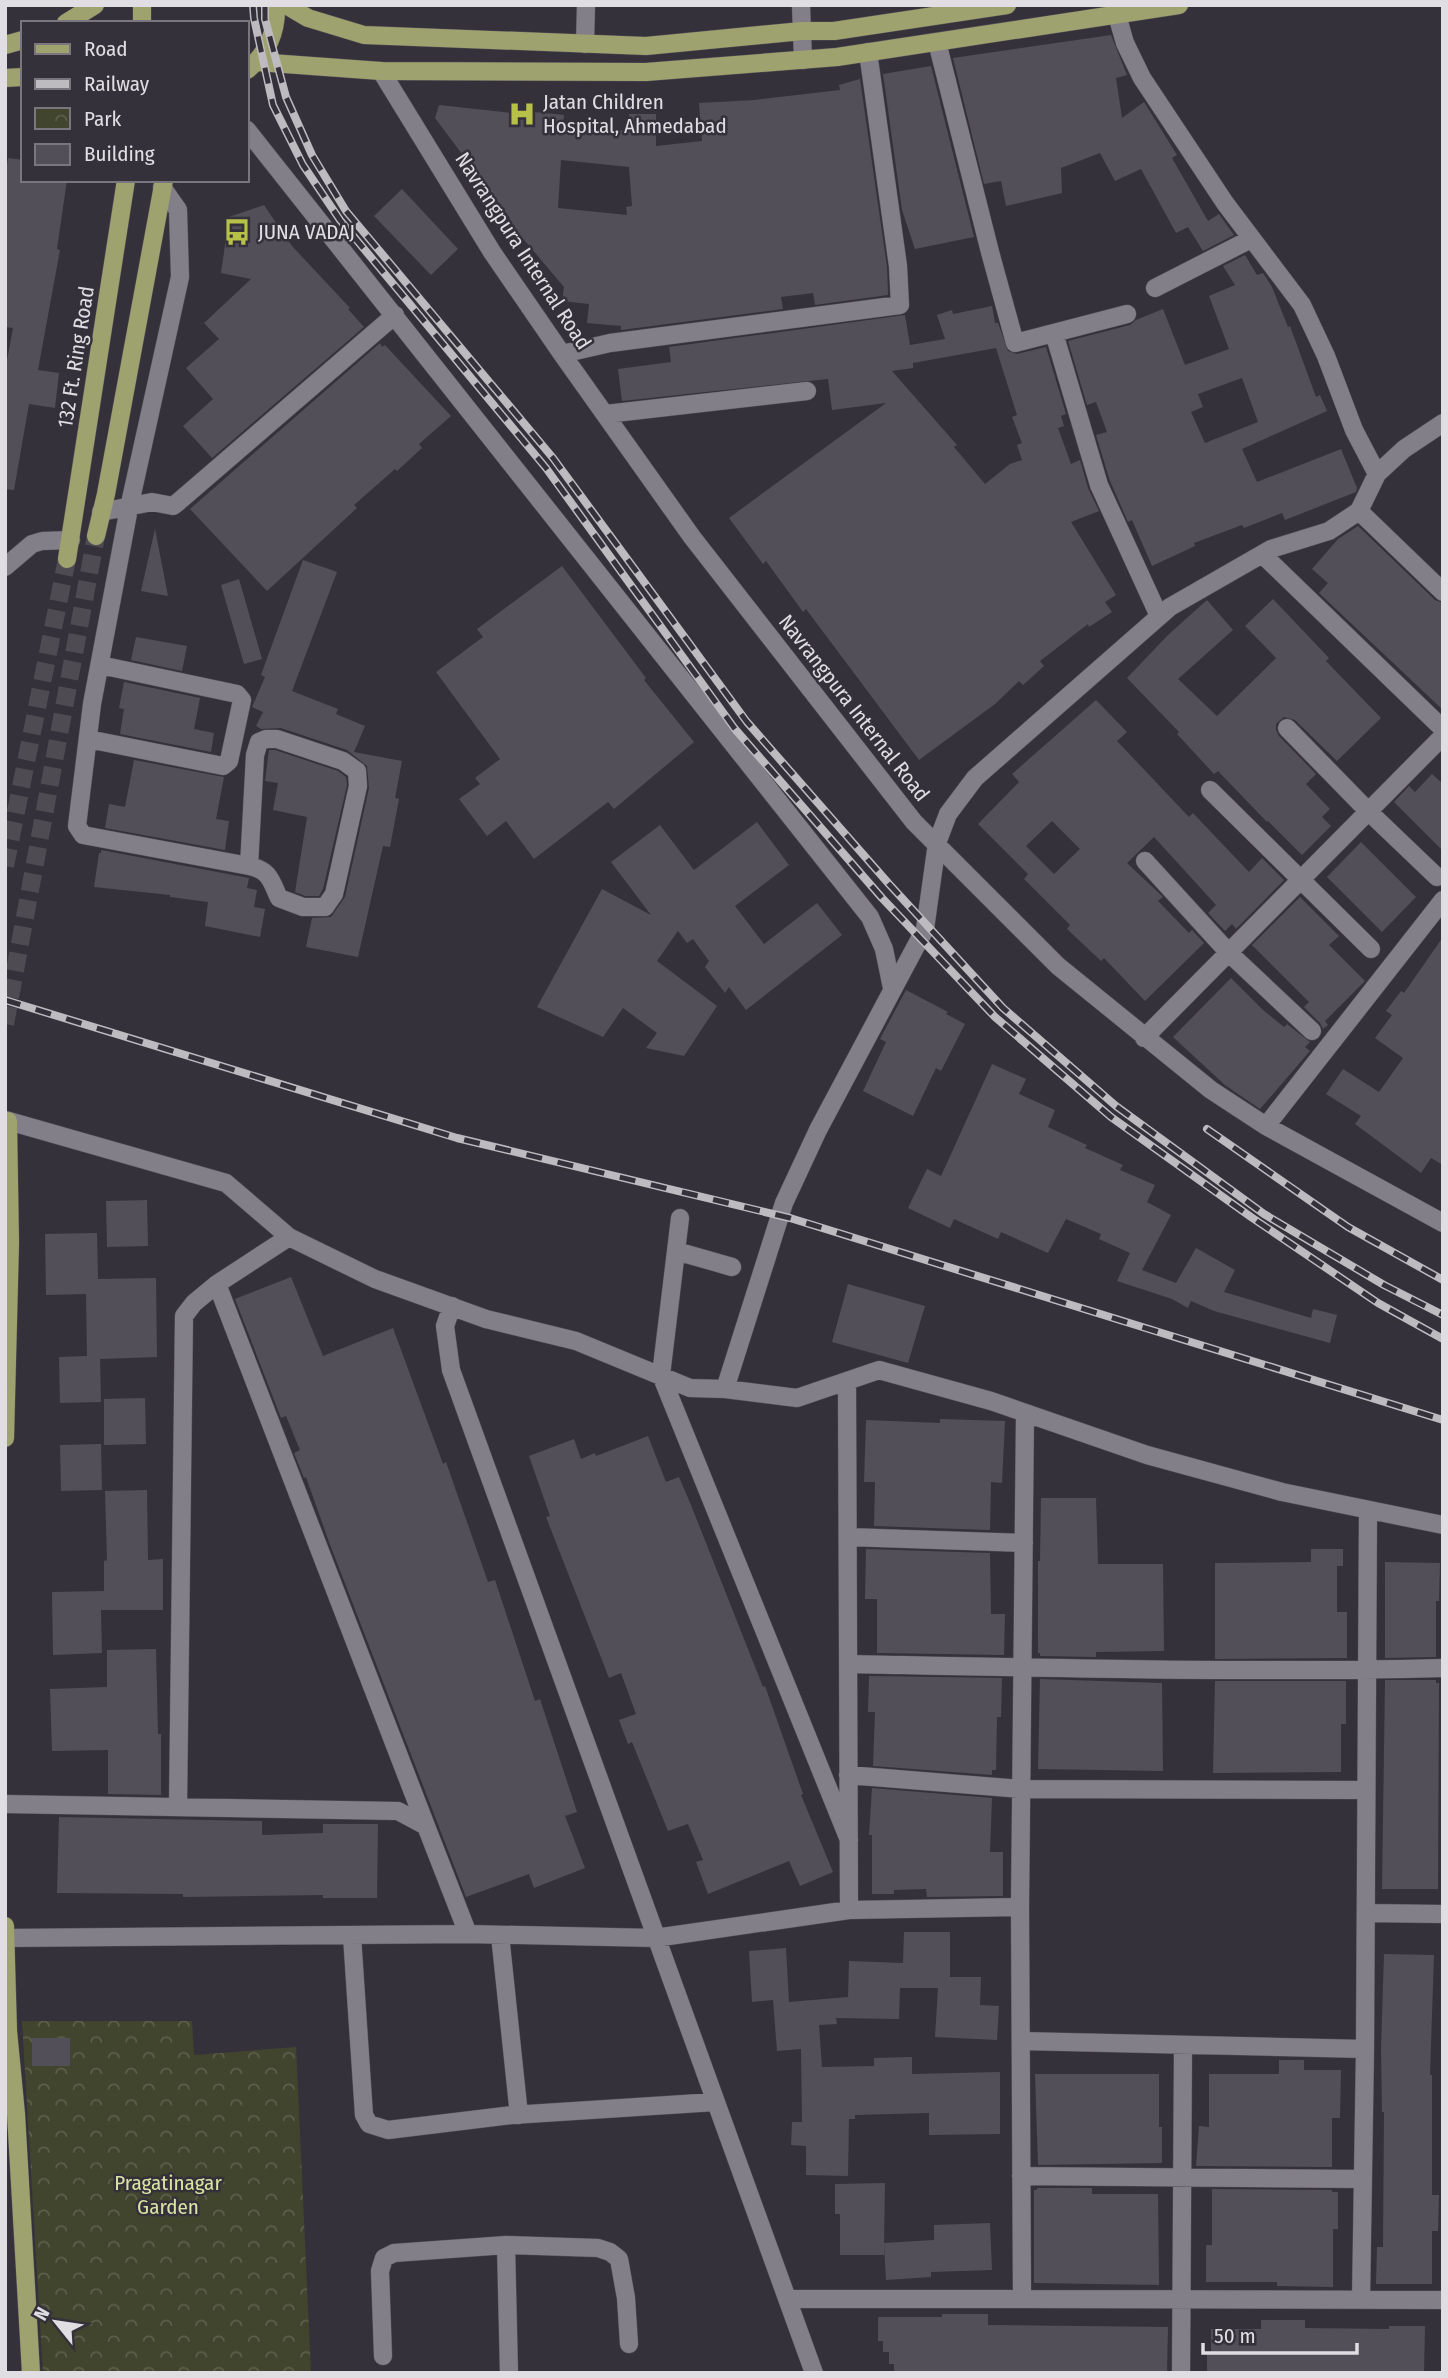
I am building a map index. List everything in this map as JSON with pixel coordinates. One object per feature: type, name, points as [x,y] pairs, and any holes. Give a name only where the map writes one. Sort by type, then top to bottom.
[{"type":"main road","points":[[69,21],[95,5]]},
{"type":"main road","points":[[252,66],[270,44],[276,22],[276,5]]},
{"type":"main road","points":[[286,5],[308,18],[364,35],[646,46],[802,31],[834,31],[1007,5]]},
{"type":"main road","points":[[252,66],[381,71],[646,72],[803,60],[868,52],[1179,5]]},
{"type":"main road","name":"132 Ft. Ring Road","points":[[67,559],[126,182]]},
{"type":"main road","points":[[96,536],[163,184]]},
{"type":"main road","points":[[5,1438],[10,1243],[7,1120]]},
{"type":"main road","points":[[5,1926],[8,2031],[16,2114],[31,2373]]},
{"type":"street","points":[[585,44],[586,5]]},
{"type":"street","points":[[801,5],[803,60]]},
{"type":"street","points":[[1117,15],[1125,43],[1142,78],[1251,239],[1302,306],[1326,356],[1354,430],[1377,474]]},
{"type":"street","points":[[937,42],[1015,343],[1127,314]]},
{"type":"street","points":[[562,355],[610,344],[900,305],[898,266],[868,52]]},
{"type":"street","name":"Navrangpura Internal Road","points":[[381,71],[492,252],[562,355],[692,537],[914,822],[1058,966],[1211,1090],[1266,1126],[1443,1223]]},
{"type":"street","points":[[248,131],[870,917],[884,949],[892,988]]},
{"type":"street","points":[[163,184],[178,210],[180,277],[129,508],[100,665],[77,826],[83,835],[249,866],[260,868],[268,873],[279,898],[303,907],[325,907],[334,894],[358,786],[357,771],[343,761],[277,739],[259,742],[255,755],[249,866]]},
{"type":"street","points":[[1155,288],[1251,239]]},
{"type":"street","points":[[101,512],[152,502],[173,506],[394,315]]},
{"type":"street","points":[[1054,333],[1100,485],[1159,616]]},
{"type":"street","points":[[606,414],[807,391]]},
{"type":"street","points":[[725,1389],[784,1203],[818,1130],[925,929],[937,843],[948,814],[975,778],[1170,607],[1271,549],[1329,531],[1359,510],[1377,474],[1404,449],[1443,422]]},
{"type":"street","points":[[1359,510],[1443,592]]},
{"type":"street","points":[[5,567],[32,544],[71,540]]},
{"type":"street","points":[[1262,554],[1443,729]]},
{"type":"street","points":[[88,739],[223,766],[229,761],[242,700],[237,694],[100,665]]},
{"type":"street","points":[[1287,728],[1437,877]]},
{"type":"street","points":[[1144,1038],[1443,736]]},
{"type":"street","points":[[1210,790],[1371,949]]},
{"type":"street","points":[[1145,861],[1228,953],[1312,1031]]},
{"type":"street","points":[[1266,1126],[1443,900]]},
{"type":"street","points":[[7,1120],[226,1183],[289,1237],[375,1279],[486,1319],[576,1341],[690,1388],[725,1389],[797,1398],[879,1370],[991,1401],[1147,1455],[1282,1492],[1443,1525]]},
{"type":"street","points":[[680,1218],[660,1375],[849,1840]]},
{"type":"street","points":[[178,1807],[184,1316],[194,1303],[217,1284],[289,1237]]},
{"type":"street","points":[[676,1251],[732,1267]]},
{"type":"street","points":[[217,1284],[468,1934]]},
{"type":"street","points":[[452,1306],[445,1326],[451,1370],[814,2373]]},
{"type":"street","points":[[847,1381],[849,1910]]},
{"type":"street","points":[[1022,2299],[1020,1907],[1025,1413]]},
{"type":"street","points":[[1361,2300],[1368,1510]]},
{"type":"street","points":[[848,1537],[1024,1543]]},
{"type":"street","points":[[848,1664],[1022,1668],[1443,1668]]},
{"type":"street","points":[[848,1774],[1021,1789],[1366,1790]]},
{"type":"street","points":[[5,1804],[398,1811],[426,1826]]},
{"type":"street","points":[[6,1938],[468,1934],[656,1938],[849,1910],[1020,1907]]},
{"type":"street","points":[[1366,1913],[1443,1914]]},
{"type":"street","points":[[500,1935],[519,2115]]},
{"type":"street","points":[[352,1937],[364,2115],[369,2124],[388,2130],[519,2115],[715,2102]]},
{"type":"street","points":[[1021,2041],[1365,2049]]},
{"type":"street","points":[[1181,2373],[1183,2045]]},
{"type":"street","points":[[1021,2175],[1363,2179]]},
{"type":"street","points":[[383,2356],[380,2271],[384,2258],[394,2253],[506,2245],[598,2248],[619,2259],[626,2298],[629,2344]]},
{"type":"street","points":[[506,2245],[509,2373]]},
{"type":"street","points":[[787,2299],[1443,2300]]},
{"type":"green space","name":"Pragatinagar Garden","points":[[22,2021],[192,2021],[194,2055],[296,2047],[311,2373],[43,2373]]},
{"type":"building","points":[[1111,35],[1127,75],[1116,78],[1122,118],[1144,102],[1177,155],[1172,158],[1208,221],[1219,214],[1234,235],[1203,251],[1188,227],[1176,233],[1141,169],[1115,181],[1100,153],[1061,168],[1062,193],[1006,206],[1001,181],[984,184],[953,58]]},
{"type":"building","points":[[931,66],[974,237],[915,249],[902,210],[883,74]]},
{"type":"building","points":[[860,79],[887,267],[888,295],[815,305],[813,293],[781,297],[783,309],[621,330],[621,326],[587,323],[589,304],[562,301],[564,287],[509,222],[510,218],[435,118],[439,105],[564,115],[563,124],[630,131],[629,114],[656,114],[656,146],[702,141],[699,103],[840,90],[839,85]],"holes":[[[561,160],[629,167],[632,206],[626,207],[627,215],[558,208]]]},
{"type":"building","points":[[8,158],[21,160],[21,182],[67,182],[57,249],[60,250],[38,370],[59,373],[55,408],[29,404],[14,490],[5,489],[5,371],[13,328],[5,327],[5,178]]},
{"type":"building","points":[[402,189],[458,249],[431,275],[374,216]]},
{"type":"building","points":[[264,205],[292,246],[350,308],[348,309],[364,327],[212,458],[183,426],[213,399],[186,368],[219,339],[204,323],[251,279],[221,273],[229,217]]},
{"type":"building","points":[[1245,255],[1257,275],[1263,273],[1272,287],[1288,327],[1290,326],[1316,397],[1320,395],[1327,411],[1242,449],[1257,482],[1341,449],[1357,488],[1356,492],[1285,520],[1282,513],[1194,543],[1195,546],[1152,566],[1132,520],[1128,522],[1110,481],[1096,435],[1107,432],[1096,402],[1087,405],[1068,341],[1130,325],[1163,309],[1185,365],[1229,349],[1209,296],[1235,285],[1223,266]],"holes":[[[1242,378],[1258,422],[1205,443],[1191,412],[1203,407],[1198,394]]]},
{"type":"building","points":[[992,306],[995,323],[998,323],[1008,351],[1017,354],[1046,347],[1066,414],[1061,416],[1064,426],[1058,428],[1071,464],[1080,460],[1088,488],[1099,511],[1071,522],[1116,595],[1105,602],[1112,612],[1089,627],[1088,624],[1040,661],[1044,666],[1023,685],[1019,681],[995,704],[919,760],[806,609],[803,612],[766,561],[763,564],[729,518],[886,403],[832,410],[828,379],[622,401],[618,369],[671,362],[669,347],[905,315],[910,345],[945,339],[937,315],[952,310],[953,314]],"holes":[[[996,348],[1017,415],[1012,417],[1022,443],[1017,445],[1022,460],[1010,464],[985,484],[954,447],[957,445],[892,371],[913,368],[913,363]]]},
{"type":"building","points":[[380,343],[382,347],[385,345],[451,416],[419,444],[422,448],[354,505],[357,508],[267,591],[190,509]]},
{"type":"building","points":[[1358,526],[1435,600],[1443,603],[1443,710],[1319,593],[1328,583],[1312,569],[1338,539]]},
{"type":"building","points":[[155,529],[168,596],[141,591]]},
{"type":"building","points":[[303,560],[337,572],[292,691],[338,709],[336,714],[365,726],[354,752],[402,761],[395,798],[399,799],[390,847],[383,846],[358,957],[306,947],[312,918],[331,917],[345,897],[369,788],[367,766],[347,750],[281,728],[261,729],[256,726],[263,712],[252,707],[265,677],[261,675]]},
{"type":"building","points":[[562,566],[646,678],[644,680],[694,742],[614,809],[608,802],[534,859],[506,821],[487,836],[459,799],[480,784],[475,778],[500,759],[436,672],[483,637],[477,629]]},
{"type":"building","points":[[239,579],[262,659],[244,664],[221,585]]},
{"type":"building","points":[[1273,599],[1329,658],[1326,661],[1381,718],[1337,761],[1295,720],[1284,717],[1276,724],[1279,736],[1316,774],[1306,784],[1330,809],[1322,817],[1331,826],[1302,855],[1218,771],[1214,774],[1177,734],[1179,732],[1127,678],[1168,635],[1207,600],[1233,630],[1178,679],[1217,716],[1276,658],[1245,626]]},
{"type":"building","points":[[136,637],[187,646],[182,671],[131,660]]},
{"type":"building","points":[[124,682],[200,698],[194,729],[214,733],[211,752],[120,734],[124,709],[119,708]]},
{"type":"building","points":[[1096,700],[1127,732],[1117,741],[1189,817],[1193,813],[1249,872],[1262,858],[1284,880],[1236,929],[1232,924],[1225,931],[1208,913],[1216,905],[1154,837],[1127,863],[1163,897],[1158,901],[1189,933],[1192,930],[1204,943],[1145,1001],[1104,958],[1101,961],[1067,929],[1070,925],[1024,879],[1028,874],[978,824],[1019,782],[1012,774]],"holes":[[[1052,821],[1080,849],[1054,874],[1026,846]]]},
{"type":"building","points":[[269,750],[338,771],[346,777],[347,785],[323,889],[319,896],[305,896],[295,892],[307,817],[273,810],[278,783],[265,781]]},
{"type":"building","points":[[134,760],[224,777],[216,819],[229,821],[225,850],[105,828],[109,804],[125,807]]},
{"type":"building","points":[[1432,774],[1443,784],[1443,851],[1394,802],[1409,786],[1415,792]]},
{"type":"building","points":[[757,822],[789,865],[735,906],[764,944],[817,903],[842,935],[746,1010],[729,987],[725,993],[705,967],[709,961],[693,939],[687,943],[678,931],[657,961],[717,1006],[684,1056],[646,1048],[657,1033],[623,1008],[603,1037],[537,1007],[602,889],[651,915],[611,862],[660,825],[694,870]]},
{"type":"building","points":[[1361,842],[1416,897],[1382,932],[1327,877]]},
{"type":"building","points":[[101,850],[249,878],[247,888],[257,890],[254,907],[265,909],[260,937],[205,926],[208,902],[94,887]]},
{"type":"building","points":[[1300,897],[1339,936],[1329,945],[1365,981],[1325,1021],[1328,1025],[1323,1029],[1304,1007],[1309,1002],[1252,945]]},
{"type":"building","points":[[1443,937],[1443,1165],[1431,1158],[1421,1173],[1355,1124],[1361,1116],[1326,1094],[1343,1069],[1379,1092],[1403,1058],[1375,1038],[1392,1015],[1386,1011],[1401,991],[1404,993]]},
{"type":"building","points":[[1231,978],[1263,1010],[1284,1027],[1287,1024],[1310,1042],[1305,1047],[1310,1051],[1260,1109],[1225,1085],[1173,1037]]},
{"type":"building","points":[[906,990],[965,1024],[941,1071],[936,1068],[913,1116],[863,1091],[886,1042],[880,1039]]},
{"type":"building","points":[[992,1064],[1026,1079],[1019,1094],[1055,1110],[1048,1127],[1123,1165],[1120,1170],[1155,1185],[1147,1202],[1171,1215],[1142,1270],[1176,1283],[1196,1248],[1235,1270],[1224,1292],[1311,1318],[1313,1309],[1337,1315],[1330,1343],[1214,1311],[1191,1301],[1188,1308],[1172,1299],[1117,1281],[1130,1253],[1099,1239],[1101,1234],[1066,1219],[1048,1253],[1001,1232],[998,1239],[954,1219],[950,1228],[908,1208],[927,1169],[941,1176]]},
{"type":"building","points":[[147,1200],[148,1246],[107,1247],[106,1201]]},
{"type":"building","points":[[97,1233],[98,1279],[156,1278],[157,1357],[100,1359],[101,1402],[60,1403],[59,1357],[87,1356],[86,1294],[46,1295],[45,1234]]},
{"type":"building","points":[[291,1277],[323,1356],[393,1328],[443,1464],[446,1462],[488,1582],[495,1580],[535,1701],[540,1699],[577,1812],[565,1816],[585,1868],[534,1888],[529,1874],[466,1897],[306,1477],[304,1478],[294,1453],[300,1450],[286,1416],[281,1418],[235,1299]]},
{"type":"building","points":[[848,1284],[925,1306],[908,1363],[832,1342]]},
{"type":"building","points":[[145,1398],[146,1444],[104,1445],[104,1399]]},
{"type":"building","points":[[940,1419],[1005,1421],[1002,1483],[991,1482],[990,1530],[874,1526],[875,1482],[864,1482],[866,1420],[940,1423]]},
{"type":"building","points":[[648,1436],[666,1482],[679,1477],[691,1505],[763,1687],[765,1686],[803,1794],[801,1795],[833,1872],[800,1886],[789,1861],[708,1894],[696,1862],[703,1860],[688,1824],[668,1831],[632,1742],[628,1744],[619,1720],[636,1714],[621,1673],[609,1678],[546,1517],[550,1516],[529,1456],[574,1439],[581,1459]]},
{"type":"building","points":[[101,1444],[102,1490],[61,1491],[60,1445]]},
{"type":"building","points":[[147,1490],[148,1560],[163,1559],[163,1610],[101,1610],[102,1653],[53,1655],[52,1592],[104,1591],[104,1561],[107,1560],[105,1491]]},
{"type":"building","points":[[1041,1498],[1096,1498],[1098,1564],[1163,1564],[1164,1651],[1096,1652],[1096,1657],[1040,1656],[1038,1561]]},
{"type":"building","points":[[866,1549],[990,1553],[991,1614],[1005,1614],[1004,1655],[877,1653],[877,1599],[865,1599]]},
{"type":"building","points":[[1311,1549],[1343,1549],[1343,1566],[1337,1566],[1337,1612],[1347,1612],[1347,1658],[1215,1659],[1215,1563],[1311,1562]]},
{"type":"building","points":[[1385,1562],[1440,1563],[1439,1601],[1436,1601],[1436,1657],[1385,1658]]},
{"type":"building","points":[[156,1649],[161,1795],[108,1794],[108,1750],[52,1751],[50,1689],[107,1687],[107,1650]]},
{"type":"building","points":[[869,1676],[1002,1678],[1001,1717],[997,1717],[996,1770],[992,1770],[992,1775],[873,1766],[875,1712],[868,1712]]},
{"type":"building","points":[[1040,1679],[1162,1683],[1163,1771],[1038,1769]]},
{"type":"building","points":[[1385,1680],[1436,1680],[1436,1683],[1439,1683],[1438,1889],[1382,1889]]},
{"type":"building","points":[[1215,1681],[1346,1681],[1346,1724],[1341,1724],[1341,1772],[1213,1773]]},
{"type":"building","points":[[872,1788],[992,1798],[990,1852],[1003,1852],[1003,1896],[927,1897],[926,1889],[872,1894],[872,1835],[869,1835]]},
{"type":"building","points":[[59,1817],[262,1821],[262,1835],[323,1833],[323,1824],[378,1824],[377,1898],[323,1898],[323,1895],[183,1897],[183,1894],[57,1893]]},
{"type":"building","points":[[904,1932],[950,1932],[950,1977],[981,1977],[980,2005],[999,2006],[997,2040],[935,2037],[938,1988],[900,1988],[899,2019],[836,2018],[837,2024],[819,2025],[822,2067],[874,2066],[874,2058],[912,2057],[912,2074],[1000,2072],[1000,2134],[929,2135],[929,2113],[855,2115],[855,2119],[849,2119],[848,2176],[806,2175],[806,2146],[791,2145],[792,2122],[802,2122],[801,2049],[777,2051],[773,2000],[752,2002],[749,1951],[786,1948],[789,2002],[848,1997],[849,1961],[903,1963]]},
{"type":"building","points":[[1384,1954],[1434,1955],[1430,2075],[1432,2195],[1439,2195],[1438,2231],[1432,2231],[1432,2284],[1376,2284],[1377,2247],[1383,2247],[1384,2112],[1381,2049]]},
{"type":"building","points":[[32,2038],[70,2038],[70,2066],[32,2066]]},
{"type":"building","points":[[1279,2060],[1304,2060],[1304,2070],[1341,2070],[1340,2118],[1332,2118],[1332,2167],[1196,2166],[1199,2126],[1209,2127],[1209,2074],[1279,2074]]},
{"type":"building","points":[[1035,2074],[1159,2074],[1162,2163],[1038,2165]]},
{"type":"building","points":[[885,2183],[884,2243],[934,2240],[934,2225],[990,2223],[992,2270],[931,2272],[931,2277],[886,2280],[884,2245],[884,2255],[840,2255],[840,2214],[835,2214],[835,2184]]},
{"type":"building","points":[[1092,2188],[1092,2194],[1158,2194],[1159,2285],[1034,2283],[1034,2190]]},
{"type":"building","points":[[1212,2189],[1338,2192],[1338,2229],[1333,2229],[1333,2287],[1277,2286],[1277,2282],[1206,2282],[1206,2245],[1212,2245]]},
{"type":"building","points":[[942,2314],[988,2314],[988,2325],[1168,2327],[1167,2373],[894,2373],[894,2364],[889,2364],[889,2352],[883,2352],[883,2341],[878,2341],[878,2317],[942,2317]]},
{"type":"building","points":[[1261,2320],[1305,2320],[1305,2328],[1389,2329],[1389,2326],[1425,2326],[1424,2373],[1207,2373],[1207,2354],[1211,2354],[1211,2329],[1261,2329]]},
{"type":"tunnel","points":[[5,1024],[96,536]]},
{"type":"tunnel","points":[[5,866],[67,559]]},
{"type":"railway","points":[[253,5],[273,105],[303,165],[340,220],[546,468],[735,729],[882,898],[995,1017],[1111,1117],[1378,1303],[1443,1339]]},
{"type":"railway","points":[[265,5],[265,19],[286,97],[312,155],[346,211],[553,458],[747,722],[889,884],[1003,1008],[1116,1106],[1264,1214],[1384,1285],[1443,1315]]},
{"type":"railway","points":[[5,1000],[457,1138],[790,1218],[1443,1420]]},
{"type":"railway","points":[[1207,1129],[1348,1227],[1443,1280]]},
{"type":"place","name":"Jatan Children Hospital, Ahmedabad","points":[[522,114]]},
{"type":"place","name":"JUNA VADAJ","points":[[237,232]]}]
